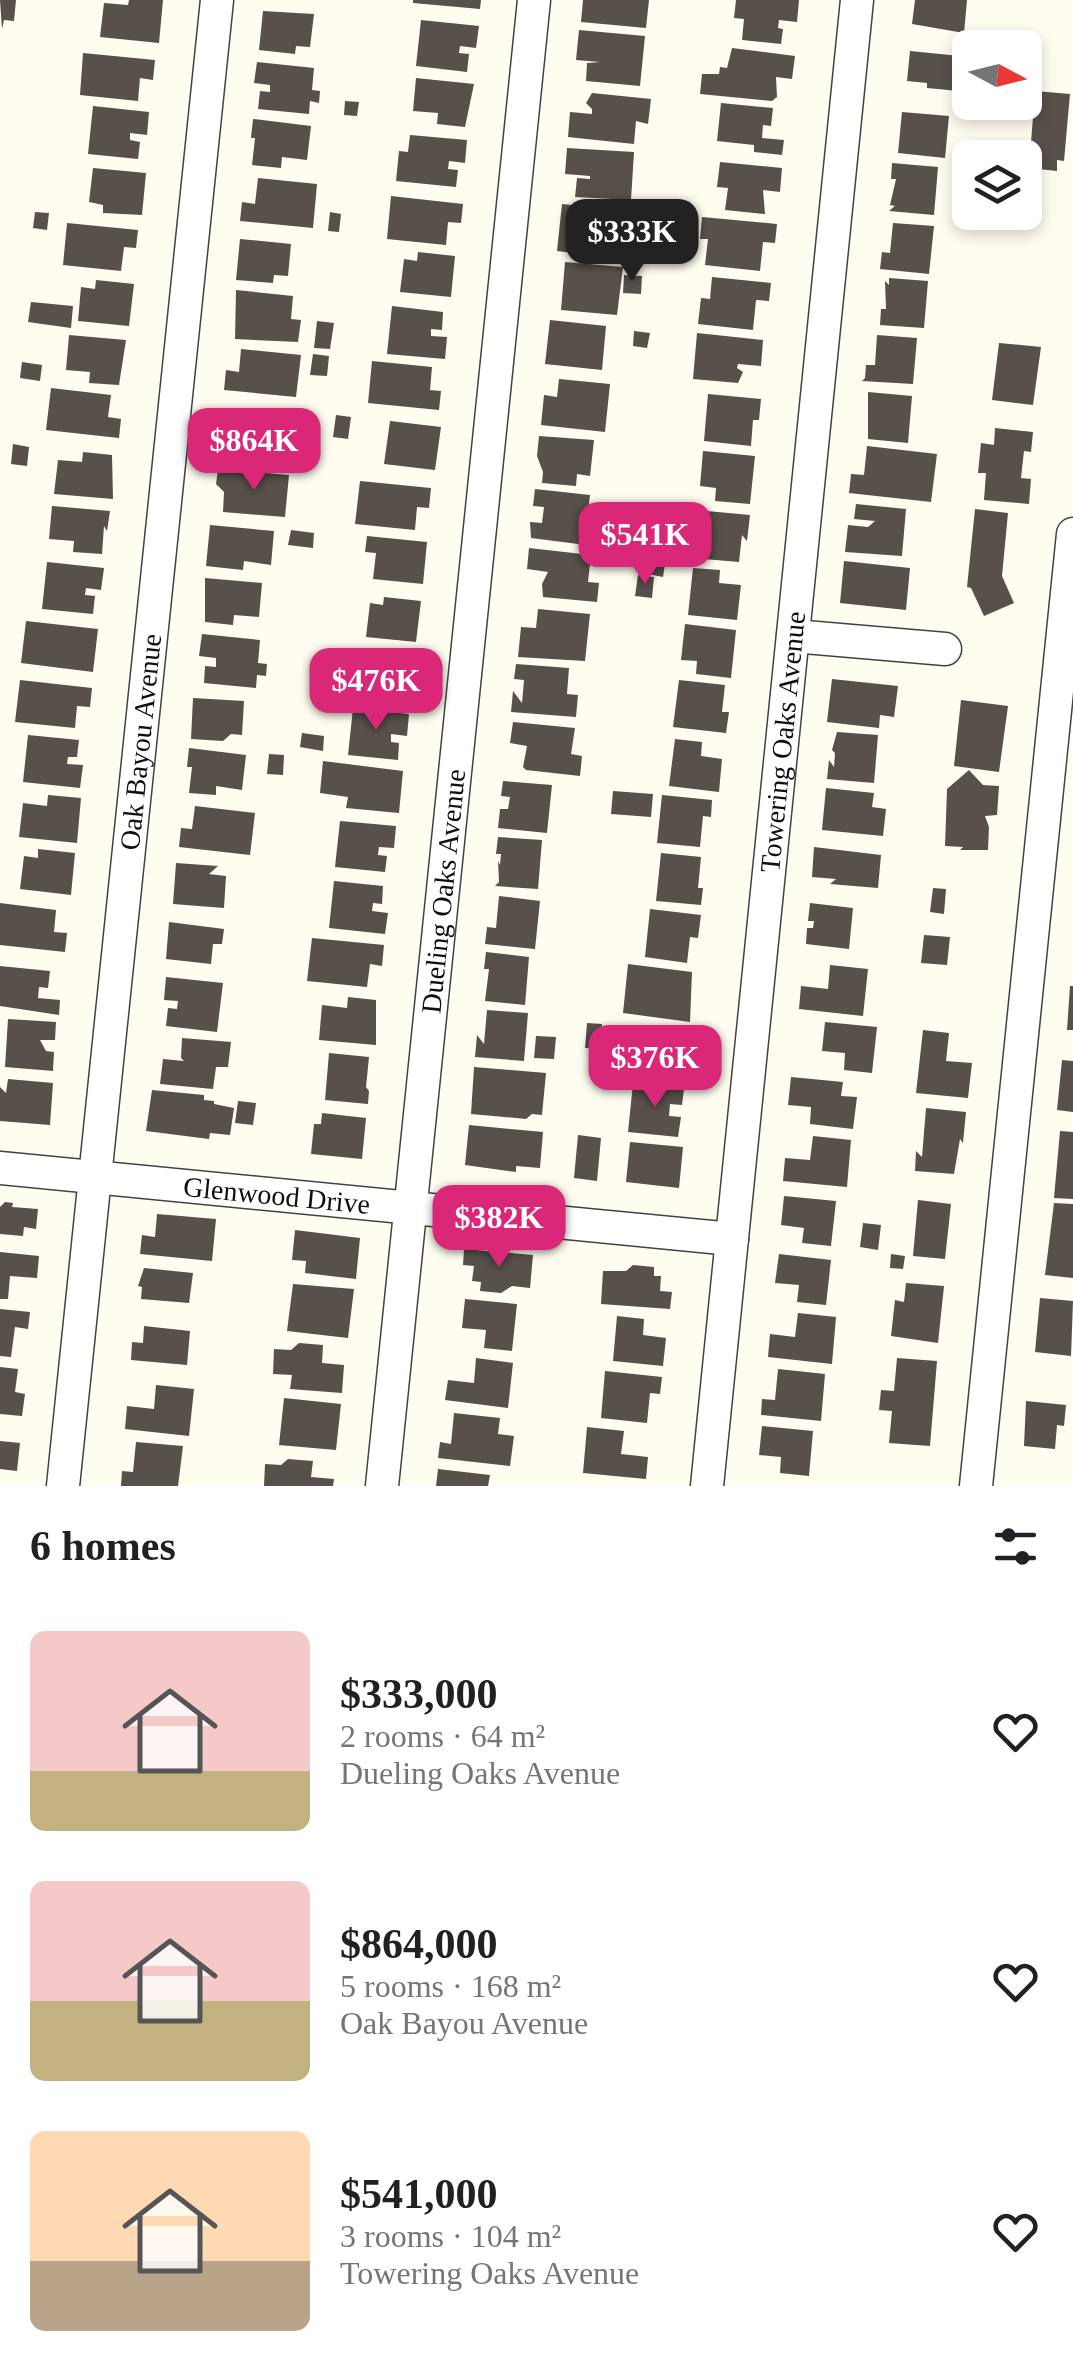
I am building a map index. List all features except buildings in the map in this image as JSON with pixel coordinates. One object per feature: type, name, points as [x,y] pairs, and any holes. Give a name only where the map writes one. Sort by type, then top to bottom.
[{"type":"street","name":"Oak Bayou Avenue","points":[[64,1486],[217,0]]},
{"type":"street","name":"Dueling Oaks Avenue","points":[[382,1486],[534,0]]},
{"type":"street","name":"Towering Oaks Avenue","points":[[707,1486],[856,0]]},
{"type":"street","points":[[976,1486],[1073,534]]},
{"type":"street","points":[[793,636],[945,650]]},
{"type":"street","name":"Glenwood Drive","points":[[0,1168],[732,1240]]}]
